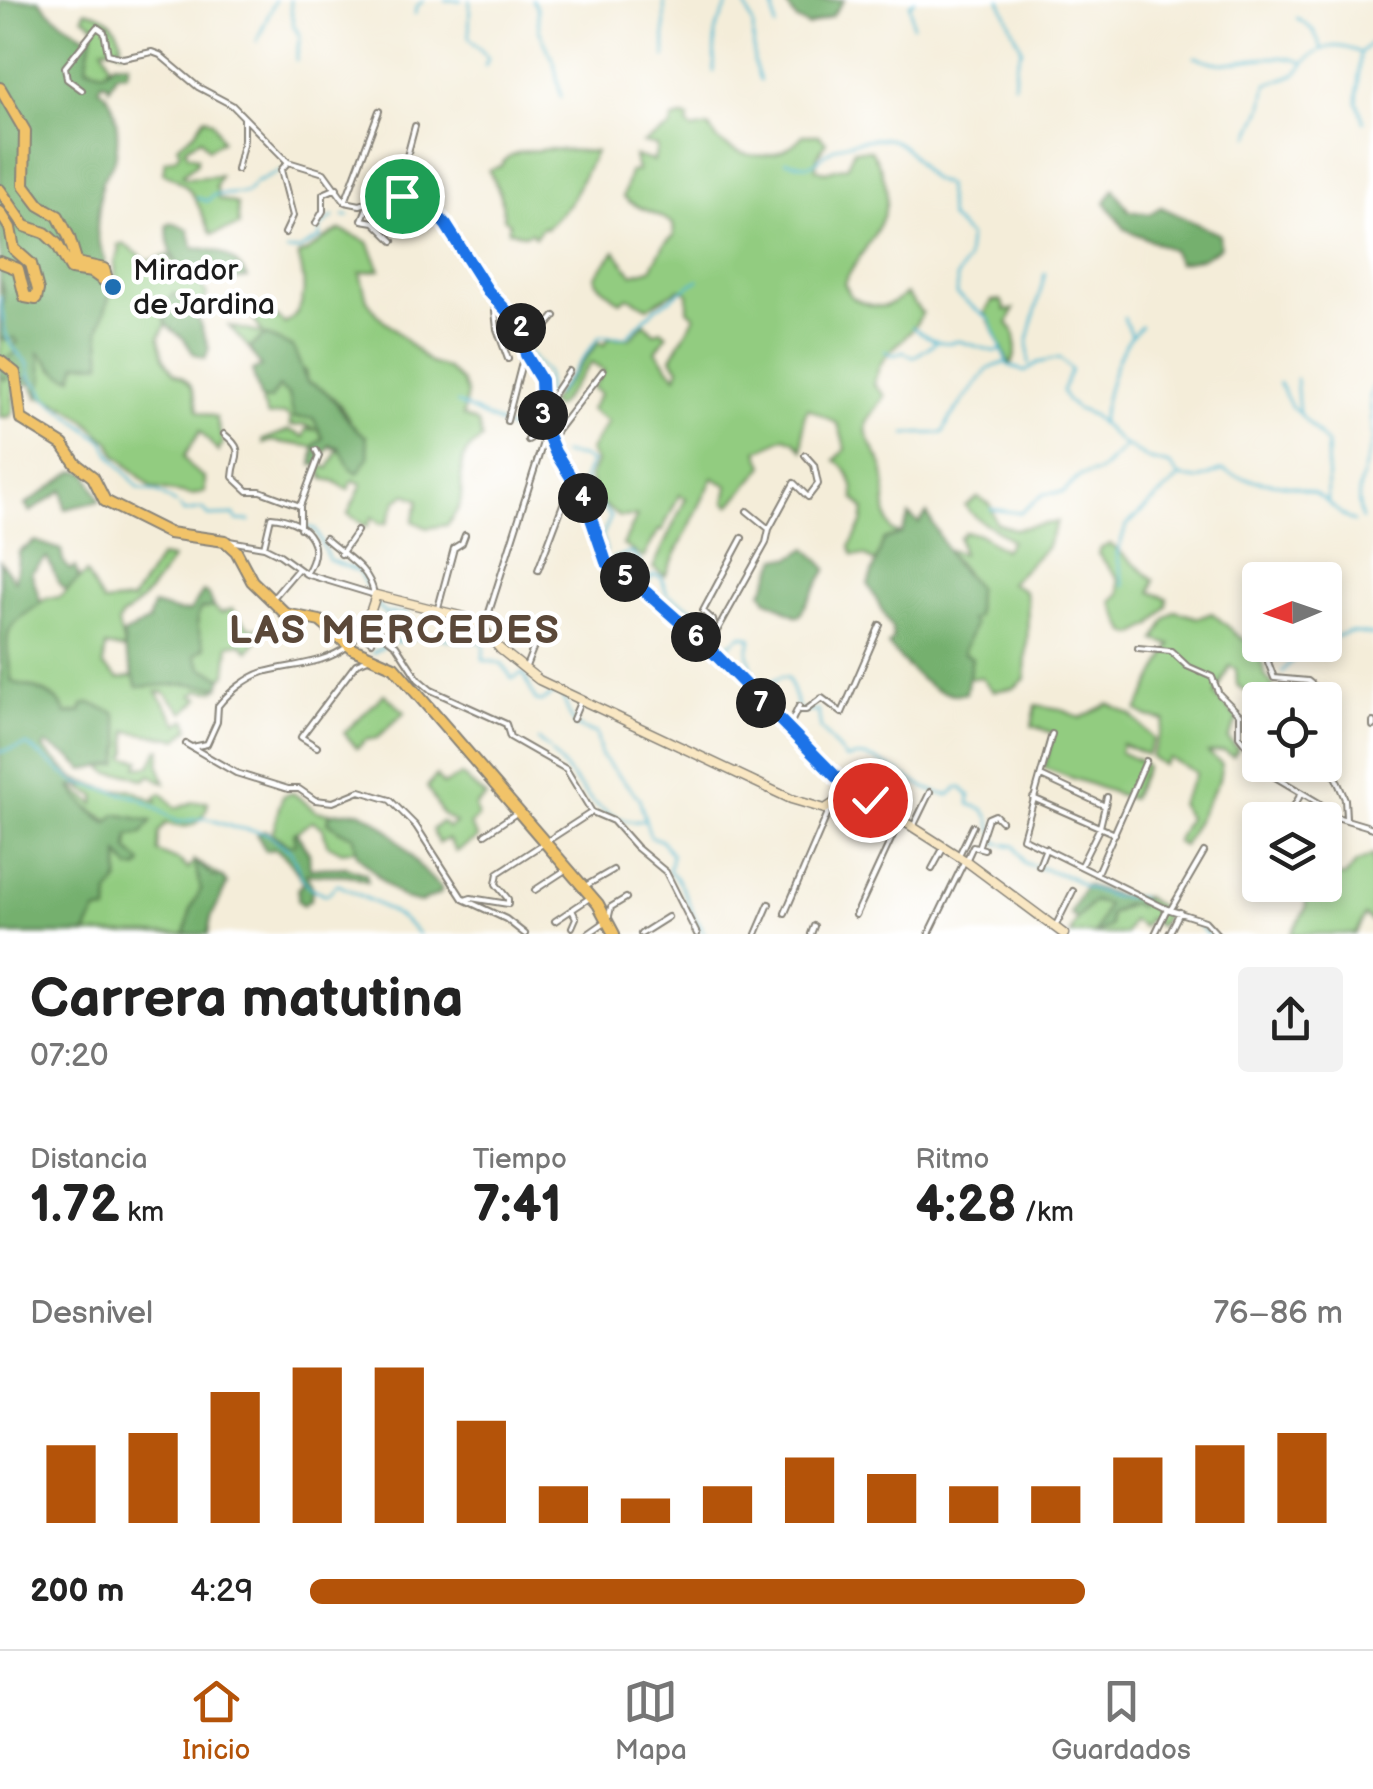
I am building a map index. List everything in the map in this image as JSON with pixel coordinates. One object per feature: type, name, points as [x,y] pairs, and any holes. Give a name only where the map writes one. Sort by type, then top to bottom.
[{"type":"main road","points":[[0,88],[25,131],[24,185],[39,206],[54,212],[62,222],[77,263],[104,269],[108,278],[103,280],[92,272],[71,269],[57,244],[26,226],[0,190]]},
{"type":"main road","points":[[0,212],[10,228],[14,249],[31,264],[38,290],[36,299],[25,298],[20,272],[0,262]]},
{"type":"main road","points":[[0,361],[15,372],[20,419],[63,445],[70,464],[93,477],[102,499],[169,534],[222,540],[232,546],[247,574],[286,614],[324,623],[348,646],[394,666],[588,892],[614,934]]},
{"type":"main road","points":[[348,646],[373,597],[438,608],[484,628],[524,670],[791,799],[830,808],[844,785],[944,846],[1060,931]]},
{"type":"street","points":[[82,90],[67,79],[65,67],[93,30],[101,28],[106,52],[112,57],[133,58],[152,52],[160,56],[198,86],[227,101],[288,162],[316,168],[345,202]]},
{"type":"street","points":[[345,202],[380,111]]},
{"type":"street","points":[[237,170],[244,118]]},
{"type":"street","points":[[400,198],[419,170],[406,160],[415,126]]},
{"type":"street","points":[[285,233],[293,216],[282,170],[288,162]]},
{"type":"street","points":[[316,223],[323,211],[323,194],[337,188]]},
{"type":"street","points":[[345,202],[368,203],[388,193],[438,216],[495,300],[519,324],[526,351],[541,380],[546,431],[590,512],[606,562],[708,647],[844,785]]},
{"type":"street","points":[[368,203],[362,220],[374,222],[393,241]]},
{"type":"street","points":[[495,300],[497,329],[508,360]]},
{"type":"street","points":[[508,422],[522,352],[556,316]]},
{"type":"street","points":[[543,403],[548,402],[569,371]]},
{"type":"street","points":[[550,440],[602,371]]},
{"type":"street","points":[[528,440],[546,431]]},
{"type":"street","points":[[484,628],[546,431]]},
{"type":"street","points":[[224,434],[238,451],[233,474],[242,486],[300,506]]},
{"type":"street","points":[[300,528],[300,506],[320,454],[316,450]]},
{"type":"street","points":[[708,647],[766,543],[794,483],[808,497],[818,484],[814,465],[805,455]]},
{"type":"street","points":[[538,570],[573,478]]},
{"type":"street","points":[[746,512],[770,529]]},
{"type":"street","points":[[264,547],[270,517],[300,528],[312,536],[314,544],[306,574]]},
{"type":"street","points":[[341,554],[358,530]]},
{"type":"street","points":[[438,608],[454,548],[465,535]]},
{"type":"street","points":[[326,538],[341,554],[361,566],[373,597]]},
{"type":"street","points":[[715,630],[713,620],[703,610],[742,538]]},
{"type":"street","points":[[222,540],[264,547],[297,570],[373,597]]},
{"type":"street","points":[[272,602],[297,570]]},
{"type":"street","points":[[364,620],[396,645],[418,679],[431,690],[506,724],[510,737],[566,770],[592,812],[613,821],[666,872],[698,934]]},
{"type":"street","points":[[788,729],[799,708],[806,710],[822,698],[842,713],[880,625]]},
{"type":"street","points":[[358,632],[372,642]]},
{"type":"street","points":[[524,670],[538,636]]},
{"type":"street","points":[[348,646],[314,663],[262,672],[236,688],[218,706],[217,722],[207,744],[189,745],[236,773],[298,789],[315,800],[333,802],[360,791],[390,800],[418,828],[465,900],[504,918],[525,934]]},
{"type":"street","points":[[1138,648],[1171,651],[1187,666],[1212,677],[1219,694],[1239,714],[1242,740]]},
{"type":"street","points":[[317,747],[301,737],[356,664],[371,656]]},
{"type":"street","points":[[1268,662],[1274,678],[1308,681],[1330,699],[1331,767],[1345,799],[1346,818]]},
{"type":"street","points":[[574,718],[581,700]]},
{"type":"street","points":[[1052,734],[1022,835],[1169,909],[1205,922],[1217,934]]},
{"type":"street","points":[[1098,873],[1146,761]]},
{"type":"street","points":[[1040,776],[1105,806]]},
{"type":"street","points":[[1282,782],[1334,816],[1373,828]]},
{"type":"street","points":[[913,828],[930,792]]},
{"type":"street","points":[[1296,802],[1301,794]]},
{"type":"street","points":[[1081,865],[1100,827],[1107,796]]},
{"type":"street","points":[[1034,798],[1115,834]]},
{"type":"street","points":[[785,912],[830,808]]},
{"type":"street","points":[[485,834],[519,812]]},
{"type":"street","points":[[465,900],[508,904],[495,876],[592,812]]},
{"type":"street","points":[[963,859],[974,846],[982,847],[989,818],[995,815],[1002,821]]},
{"type":"street","points":[[856,915],[900,820]]},
{"type":"street","points":[[929,934],[963,859],[973,826]]},
{"type":"street","points":[[1078,844],[1088,849]]},
{"type":"street","points":[[932,869],[944,846]]},
{"type":"street","points":[[1039,866],[1046,848]]},
{"type":"street","points":[[1155,934],[1204,852]]},
{"type":"street","points":[[535,890],[568,868]]},
{"type":"street","points":[[555,921],[613,870]]},
{"type":"street","points":[[1060,931],[1073,891]]},
{"type":"street","points":[[591,933],[608,920],[611,907],[626,898]]},
{"type":"street","points":[[756,934],[769,904]]},
{"type":"street","points":[[572,910],[576,918],[572,927]]},
{"type":"street","points":[[1169,934],[1180,912]]},
{"type":"street","points":[[641,934],[668,917]]},
{"type":"street","points":[[811,934],[814,926]]},
{"type":"green space","points":[[0,0],[39,0],[73,29],[87,36],[93,32],[86,67],[104,72],[115,62],[129,63],[127,73],[116,74],[109,88],[102,82],[99,88],[114,109],[117,137],[115,158],[102,182],[97,226],[105,259],[102,282],[111,291],[99,330],[102,363],[77,364],[73,377],[58,371],[39,353],[43,378],[38,397],[28,378],[19,386],[13,375],[6,380],[0,377],[0,361],[16,353],[13,346],[18,342],[14,337],[10,342],[0,337],[4,290],[0,280]]},
{"type":"green space","points":[[783,0],[844,0],[832,16],[808,26],[797,20]]},
{"type":"green space","points":[[85,11],[109,20],[122,42],[121,51],[103,48],[110,64],[105,72],[84,65],[95,25],[83,17]]},
{"type":"green space","points":[[205,117],[213,122],[222,141],[208,149],[201,138],[185,148],[188,155],[197,157],[197,163],[182,175],[220,176],[216,186],[219,199],[237,204],[239,226],[212,234],[189,190],[163,173],[165,161],[175,158],[180,152],[177,146],[195,132]]},
{"type":"green space","points":[[689,118],[687,124],[692,130],[708,127],[720,142],[744,154],[776,153],[803,135],[819,135],[826,142],[817,157],[816,169],[825,172],[847,166],[854,150],[871,150],[882,171],[886,205],[882,220],[844,283],[852,298],[874,306],[886,306],[906,294],[922,313],[883,361],[874,384],[885,396],[868,420],[867,435],[883,468],[889,523],[892,531],[901,534],[884,539],[876,563],[866,556],[853,555],[850,546],[862,524],[864,509],[854,498],[847,472],[835,460],[846,449],[838,424],[808,408],[803,450],[785,437],[758,451],[764,466],[730,506],[725,502],[728,486],[713,478],[665,576],[653,568],[686,498],[679,495],[662,531],[659,530],[643,558],[623,545],[637,516],[619,517],[597,500],[589,477],[596,462],[589,451],[608,422],[590,410],[600,394],[592,388],[604,371],[591,363],[556,408],[549,404],[599,342],[604,345],[610,337],[630,338],[645,323],[654,333],[661,330],[667,335],[656,351],[676,376],[679,368],[671,358],[695,316],[688,310],[688,293],[680,289],[648,307],[628,297],[620,302],[597,283],[595,276],[615,251],[632,274],[651,269],[665,243],[674,236],[673,224],[623,197],[630,172],[637,171],[634,156],[654,161],[657,146],[643,143],[670,128],[673,119]]},
{"type":"green space","points":[[548,149],[595,152],[570,203],[546,228],[535,237],[531,232],[525,235],[508,230],[510,223],[504,218],[501,196],[489,170],[501,166],[509,156]]},
{"type":"green space","points":[[1114,189],[1129,211],[1149,214],[1161,207],[1219,234],[1220,247],[1202,258],[1178,263],[1172,250],[1125,229],[1105,202]]},
{"type":"green space","points":[[167,225],[188,229],[193,248],[225,255],[248,278],[234,280],[225,271],[200,284],[172,254]]},
{"type":"green space","points":[[341,230],[368,242],[380,270],[360,273],[367,300],[430,363],[447,368],[462,382],[467,394],[463,416],[478,423],[482,439],[463,461],[460,504],[447,525],[427,528],[413,521],[419,500],[406,494],[397,500],[387,523],[380,524],[372,517],[367,527],[348,514],[362,484],[353,480],[348,490],[324,479],[318,465],[329,468],[338,450],[327,445],[339,447],[350,468],[353,431],[345,412],[328,394],[307,382],[305,371],[256,344],[249,348],[229,326],[263,334],[247,309],[253,308],[263,317],[276,316],[285,324],[299,310],[304,292],[298,255]]},
{"type":"green space","points":[[123,244],[149,261],[169,255],[182,264],[207,294],[205,300],[194,306],[195,311],[186,308],[183,297],[162,310],[166,325],[159,337],[163,357],[174,373],[189,383],[198,411],[216,417],[223,443],[218,452],[200,431],[184,457],[205,478],[205,492],[192,495],[152,488],[91,425],[66,407],[38,397],[31,384],[14,386],[13,412],[9,417],[0,417],[0,280],[27,353],[41,353],[54,370],[102,363],[99,330],[111,291],[116,288],[115,262],[118,245]]},
{"type":"green space","points":[[173,294],[183,297],[186,308],[195,311],[209,348],[205,359],[193,353],[184,339],[166,325],[163,305]]},
{"type":"green space","points":[[1001,300],[1006,311],[1014,309],[1008,323],[1016,344],[1010,365],[985,312],[992,301]]},
{"type":"green space","points":[[265,335],[293,347],[307,382],[327,393],[366,436],[369,457],[358,473],[350,468],[339,447],[330,445],[319,465],[312,465],[315,445],[323,438],[313,418],[294,418],[289,395],[278,387],[271,399],[261,400],[252,371],[261,367],[249,348]]},
{"type":"green space","points":[[278,386],[313,417],[323,438],[314,447],[271,441],[264,444],[263,440],[289,430],[304,437],[306,429],[317,430],[306,425],[290,426],[290,418],[285,414],[268,416],[261,400],[271,399]]},
{"type":"green space","points":[[73,472],[87,473],[100,501],[65,509],[63,490],[30,512],[25,505]]},
{"type":"green space","points":[[978,497],[990,504],[996,523],[1014,529],[1057,522],[1046,548],[1010,583],[1026,596],[1025,679],[1014,688],[993,691],[981,677],[968,679],[972,658],[963,654],[973,624],[969,621],[977,588],[946,549],[962,554],[959,538],[965,532],[979,534],[1004,550],[1011,541],[965,506]]},
{"type":"green space","points":[[927,513],[953,562],[977,588],[976,617],[970,620],[974,624],[963,653],[972,658],[966,693],[954,694],[932,687],[904,663],[888,645],[893,639],[892,628],[868,585],[884,539],[901,534],[909,515],[919,523]]},
{"type":"green space","points":[[35,541],[61,550],[63,561],[70,570],[75,567],[79,579],[66,591],[47,557],[31,572],[41,603],[18,620],[8,634],[12,682],[51,696],[66,714],[81,712],[83,705],[90,703],[115,713],[122,743],[118,764],[84,770],[46,744],[43,748],[83,787],[71,787],[107,823],[116,814],[152,821],[141,834],[129,836],[128,850],[142,863],[139,868],[130,869],[119,854],[119,880],[109,894],[108,911],[96,912],[86,934],[0,934],[0,561],[15,581],[19,552]]},
{"type":"green space","points":[[1110,544],[1154,580],[1151,592],[1167,598],[1167,606],[1152,625],[1133,635],[1126,632],[1112,602],[1120,593],[1118,578],[1098,554]]},
{"type":"green space","points":[[807,548],[827,569],[799,616],[767,600],[762,592],[778,558],[791,558]]},
{"type":"green space","points":[[160,557],[172,559],[149,591],[121,617],[118,624],[125,650],[106,646],[103,666],[119,679],[134,676],[219,687],[214,691],[199,690],[193,695],[200,698],[184,713],[164,692],[157,692],[178,724],[186,719],[190,728],[178,739],[127,731],[125,757],[140,760],[137,767],[150,766],[161,749],[159,765],[165,783],[150,775],[145,780],[109,773],[102,767],[118,764],[82,712],[65,714],[51,696],[12,683],[2,632],[8,619],[48,598],[60,597],[86,573],[103,603],[132,600]]},
{"type":"green space","points":[[203,592],[209,595],[214,607],[200,609],[198,614],[197,624],[205,647],[195,655],[202,668],[222,677],[219,687],[137,687],[123,634],[148,622],[153,605],[190,611]]},
{"type":"green space","points":[[214,607],[221,613],[232,609],[250,628],[260,628],[262,634],[249,651],[240,643],[229,645],[226,674],[222,677],[202,668],[195,655],[205,647],[198,614],[200,609]]},
{"type":"green space","points":[[1175,611],[1199,618],[1212,613],[1242,638],[1242,662],[1262,662],[1270,682],[1242,682],[1242,689],[1237,685],[1236,669],[1230,666],[1215,695],[1238,719],[1228,739],[1238,749],[1233,756],[1224,751],[1208,753],[1222,764],[1219,780],[1183,846],[1176,842],[1188,818],[1180,804],[1196,773],[1169,758],[1163,765],[1151,757],[1165,721],[1137,711],[1171,645],[1155,640]]},
{"type":"green space","points":[[384,694],[405,712],[377,738],[366,740],[357,748],[344,733]]},
{"type":"green space","points":[[1109,704],[1131,715],[1154,739],[1147,755],[1122,744],[1120,752],[1146,767],[1131,799],[1044,768],[1053,733],[1032,726],[1036,705],[1061,709],[1080,718]]},
{"type":"green space","points":[[461,775],[486,797],[475,806],[478,817],[470,825],[478,838],[456,852],[448,839],[438,843],[432,830],[441,822],[448,828],[455,823],[442,814],[427,787],[436,776],[443,785]]},
{"type":"green space","points":[[72,778],[112,791],[130,789],[157,802],[156,796],[162,793],[176,808],[208,802],[203,817],[193,824],[166,823],[159,833],[158,852],[180,861],[188,869],[194,861],[227,884],[208,934],[86,934],[96,911],[108,911],[109,894],[119,879],[119,853],[130,869],[139,868],[141,863],[128,850],[129,835],[81,802],[71,786],[95,804],[96,796]]},
{"type":"green space","points":[[293,793],[316,811],[330,813],[328,822],[354,835],[356,850],[342,852],[327,844],[323,828],[313,821],[293,834],[296,844],[288,845],[272,833],[281,800]]},
{"type":"green space","points":[[359,811],[394,836],[441,888],[441,893],[420,903],[405,899],[357,855],[354,836],[328,822],[330,813]]},
{"type":"green space","points":[[265,830],[288,845],[295,843],[296,832],[309,853],[310,868],[346,867],[366,874],[368,882],[349,875],[306,874],[312,886],[311,899],[303,905],[298,901],[298,888],[304,883],[280,852],[266,851],[257,835]]},
{"type":"green space","points":[[1373,855],[1373,923],[1365,916],[1355,934],[1291,934],[1306,902],[1342,902],[1342,876]]},
{"type":"green space","points":[[194,861],[227,884],[208,934],[185,934],[191,908],[201,889]]},
{"type":"green space","points":[[1085,885],[1116,895],[1145,897],[1138,907],[1124,905],[1109,915],[1110,926],[1095,934],[1107,905],[1094,901],[1077,919],[1070,914]]},
{"type":"green space","points":[[1145,897],[1167,913],[1160,926],[1148,919],[1143,927],[1132,920],[1125,934],[1070,934],[1077,919],[1094,901],[1108,905],[1097,933],[1110,926],[1109,915]]},
{"type":"waterway","points":[[257,41],[275,0]]},
{"type":"waterway","points":[[290,0],[293,25],[300,36],[296,60]]},
{"type":"waterway","points":[[415,14],[424,0]]},
{"type":"waterway","points":[[445,0],[461,0]]},
{"type":"waterway","points":[[470,0],[469,37],[488,58],[485,66]]},
{"type":"waterway","points":[[532,0],[537,8],[539,30],[554,62],[561,97]]},
{"type":"waterway","points":[[664,0],[665,57]]},
{"type":"waterway","points":[[714,72],[715,32],[730,0]]},
{"type":"waterway","points":[[743,0],[753,24],[754,63],[760,80]]},
{"type":"waterway","points":[[772,0],[776,27]]},
{"type":"waterway","points":[[913,26],[910,4],[915,0]]},
{"type":"waterway","points":[[1000,0],[1022,49],[1014,84]]},
{"type":"waterway","points":[[1297,18],[1314,31],[1322,50]]},
{"type":"waterway","points":[[1195,57],[1215,63],[1276,57],[1304,63],[1323,49],[1344,47],[1360,53],[1373,41]]},
{"type":"waterway","points":[[1360,55],[1357,102],[1364,122]]},
{"type":"waterway","points":[[1250,136],[1263,106],[1267,84],[1296,74],[1304,65]]},
{"type":"waterway","points":[[786,161],[810,165],[834,148],[868,140],[887,139],[902,145],[926,174],[946,185],[949,217],[969,237],[967,260],[957,277],[957,295],[990,320],[1008,365],[1025,372],[1037,363],[1060,358],[1071,370],[1062,391],[1067,401],[1092,415],[1120,442],[1150,460],[1170,465],[1180,477],[1197,480],[1223,470],[1246,479],[1298,487],[1315,494],[1354,522]]},
{"type":"waterway","points":[[197,198],[207,201],[214,195],[246,193],[255,183],[280,171]]},
{"type":"waterway","points":[[344,216],[349,216]]},
{"type":"waterway","points":[[287,251],[299,250],[320,238],[320,227],[333,217]]},
{"type":"waterway","points":[[1029,364],[1028,340],[1045,273]]},
{"type":"waterway","points":[[555,395],[600,336],[626,337],[655,309],[698,280]]},
{"type":"waterway","points":[[0,296],[8,340],[28,364],[30,378],[45,397],[104,442],[139,488],[159,493],[176,504]]},
{"type":"waterway","points":[[518,312],[532,341]]},
{"type":"waterway","points":[[1124,318],[1131,335]]},
{"type":"waterway","points":[[1100,424],[1118,359],[1141,326]]},
{"type":"waterway","points":[[912,327],[939,342],[959,341],[996,352],[1001,350]]},
{"type":"waterway","points":[[885,351],[914,357],[935,343]]},
{"type":"waterway","points":[[528,353],[546,373],[546,399]]},
{"type":"waterway","points":[[906,434],[943,433],[988,369],[1006,362]]},
{"type":"waterway","points":[[1296,379],[1299,413],[1327,444],[1328,501]]},
{"type":"waterway","points":[[1279,383],[1299,413]]},
{"type":"waterway","points":[[1373,384],[1373,436]]},
{"type":"waterway","points":[[457,403],[513,430],[533,429]]},
{"type":"waterway","points":[[1362,519],[1360,488],[1373,439]]},
{"type":"waterway","points":[[991,509],[1020,513],[1044,494],[1064,492],[1080,476],[1099,472],[1125,447]]},
{"type":"waterway","points":[[562,454],[591,462],[584,479],[588,492],[611,517],[602,536],[606,552]]},
{"type":"waterway","points":[[1124,586],[1117,554],[1126,526],[1179,478]]},
{"type":"waterway","points":[[180,507],[184,512],[203,509],[209,516],[234,515],[237,520],[250,521]]},
{"type":"waterway","points":[[305,527],[315,529],[329,560],[358,571],[367,587]]},
{"type":"waterway","points":[[612,559],[631,553],[639,561],[646,582],[653,575],[661,577],[667,594],[707,617],[713,631]]},
{"type":"waterway","points":[[376,603],[385,614],[405,613],[422,634],[484,642],[483,660],[502,665],[512,679],[523,673],[536,701],[542,702],[555,693],[562,696],[572,721],[596,733],[601,756],[639,798],[650,836],[662,841],[672,855],[669,871],[680,884],[705,934]]},
{"type":"waterway","points":[[409,641],[420,633]]},
{"type":"waterway","points":[[717,638],[727,646],[742,635],[751,638],[748,653],[753,673]]},
{"type":"waterway","points":[[1342,635],[1373,635]]},
{"type":"waterway","points":[[394,641],[400,642]]},
{"type":"waterway","points":[[372,653],[391,643]]},
{"type":"waterway","points":[[1282,672],[1291,662]]},
{"type":"waterway","points":[[754,675],[763,687],[781,677],[788,678],[798,707]]},
{"type":"waterway","points":[[801,712],[818,711],[821,729],[846,759],[871,758],[936,792],[949,795],[962,788],[970,796],[969,804],[983,809],[989,817]]},
{"type":"waterway","points":[[538,740],[549,749]]},
{"type":"waterway","points":[[0,752],[27,745],[75,782],[140,798],[178,822],[206,818],[267,833],[291,852],[302,878],[311,888],[327,895],[337,884],[391,912],[419,934]]},
{"type":"waterway","points":[[551,752],[591,800]]},
{"type":"waterway","points":[[592,801],[616,817],[644,820]]},
{"type":"waterway","points":[[990,820],[997,843],[1015,846],[1024,863],[1070,877],[1114,897],[1140,897]]},
{"type":"waterway","points":[[1198,925],[1208,934]]},
{"type":"place","name":"Mirador de Jardina","points":[[113,287]]},
{"type":"district","name":"LAS MERCEDES","points":[[395,629]]},
{"type":"route","points":[[402,196],[416,208],[438,216],[488,291],[519,324],[526,355],[541,380],[543,423],[555,452],[584,498],[606,562],[708,647],[844,785],[870,800]]}]
